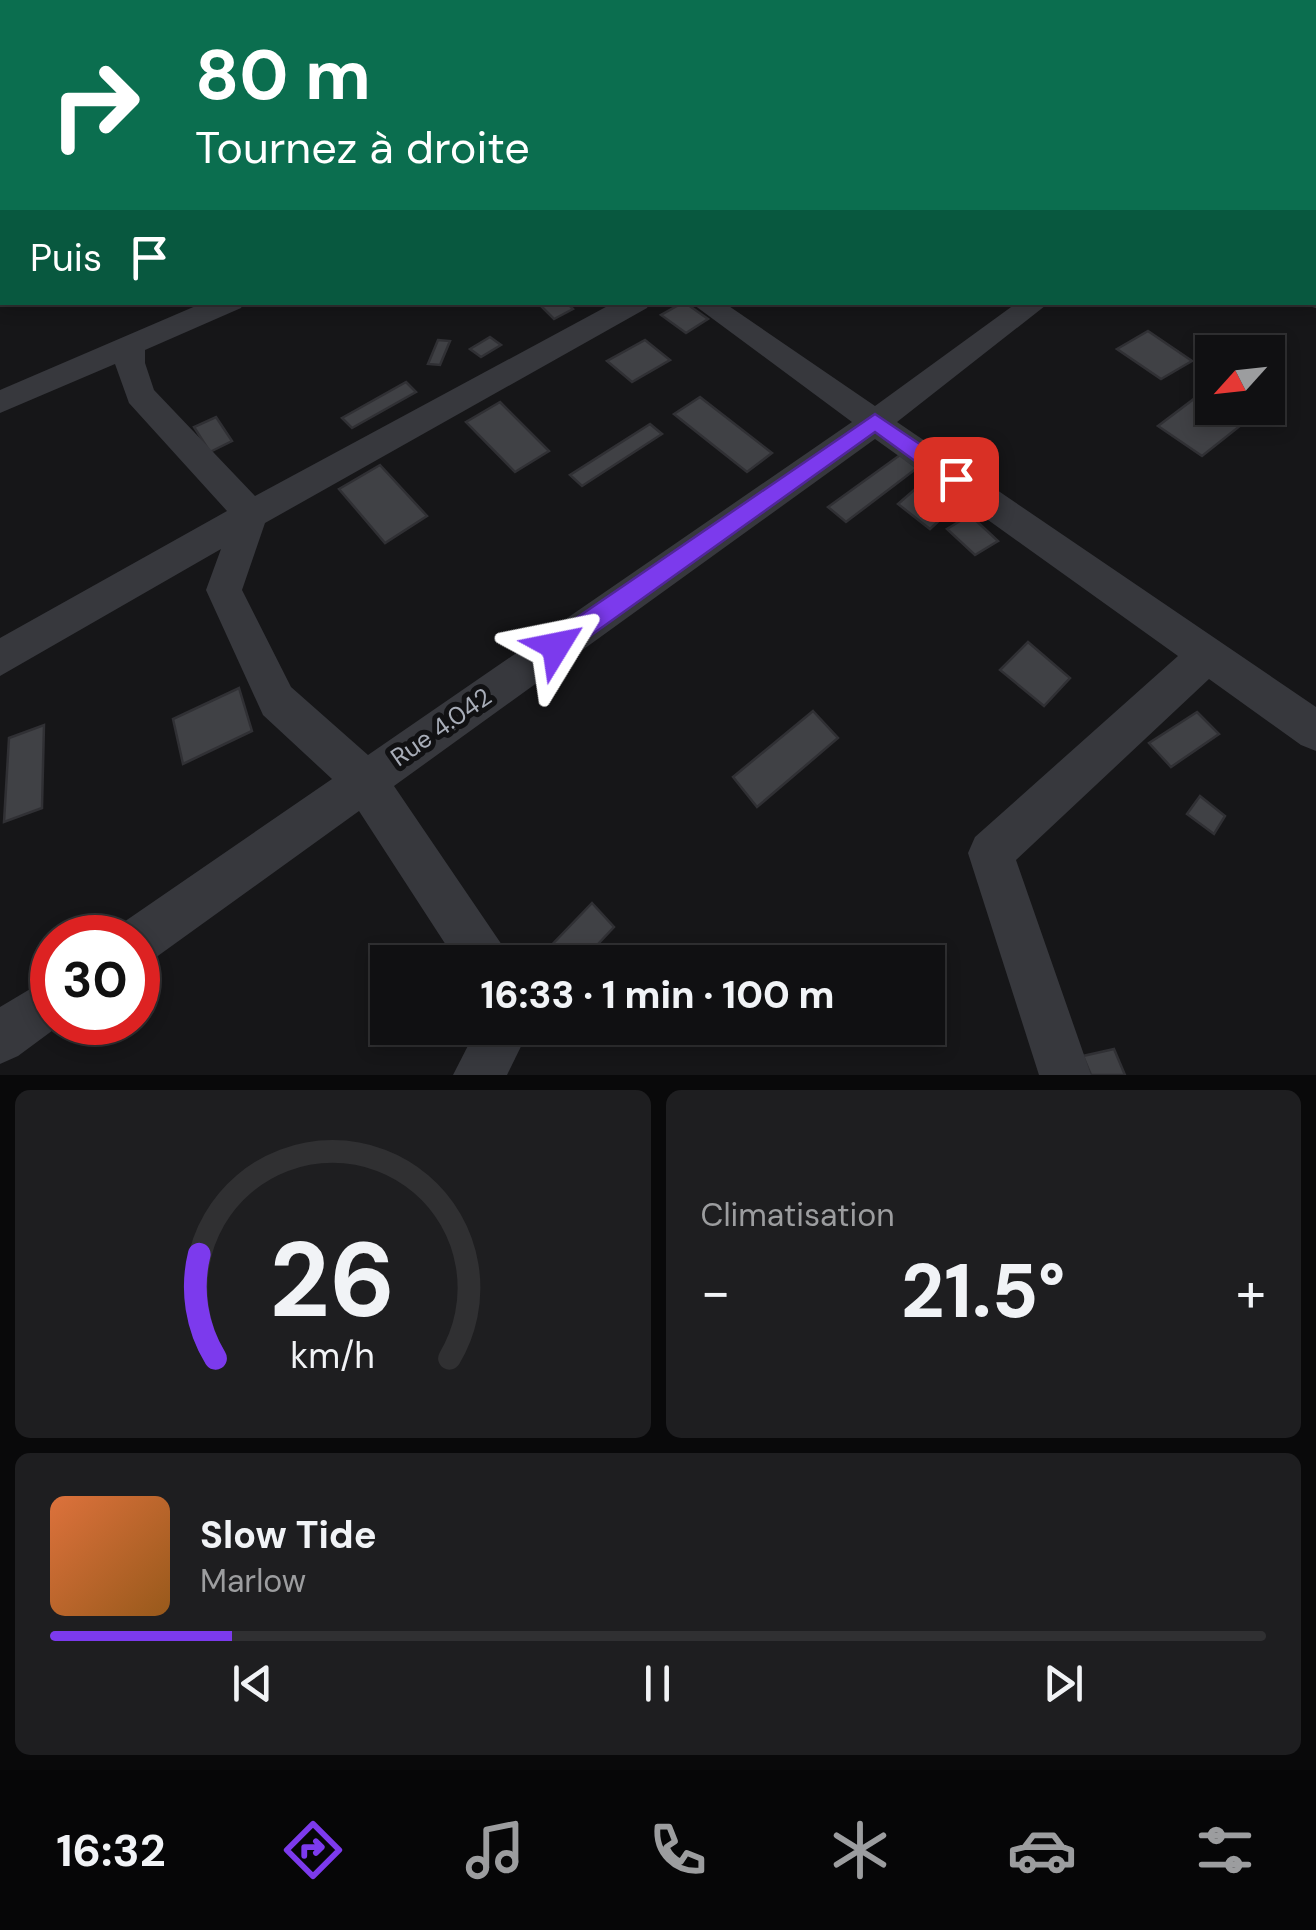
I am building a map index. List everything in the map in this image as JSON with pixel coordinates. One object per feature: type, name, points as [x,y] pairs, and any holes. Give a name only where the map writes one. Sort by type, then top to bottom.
[{"type":"street","points":[[0,402],[224,305]]},
{"type":"street","points":[[0,658],[632,305]]},
{"type":"street","points":[[707,305],[1316,732]]},
{"type":"street","name":"Rue 4.042","points":[[160,925],[875,422],[1033,305]]},
{"type":"street","points":[[131,346],[130,364],[140,394],[252,514]]},
{"type":"street","points":[[252,514],[224,590],[276,700],[364,781],[474,945]]},
{"type":"street","points":[[1064,1075],[992,853],[1208,656]]},
{"type":"street","points":[[0,1038],[30,1017]]},
{"type":"street","points":[[479,1075],[496,1045]]},
{"type":"building","points":[[540,305],[569,305],[573,309],[554,319]]},
{"type":"building","points":[[679,305],[688,305],[708,319],[686,333],[661,315]]},
{"type":"building","points":[[1148,331],[1192,361],[1161,379],[1117,349]]},
{"type":"building","points":[[490,337],[501,345],[481,357],[470,349]]},
{"type":"building","points":[[438,340],[450,341],[440,365],[428,364]]},
{"type":"building","points":[[645,340],[670,360],[632,382],[607,361]]},
{"type":"building","points":[[406,382],[416,392],[352,428],[342,418]]},
{"type":"building","points":[[700,397],[772,453],[747,472],[674,414]]},
{"type":"building","points":[[1195,398],[1195,425],[1241,425],[1202,456],[1158,426]]},
{"type":"building","points":[[500,402],[549,451],[515,472],[466,422]]},
{"type":"building","points":[[216,417],[232,441],[210,452],[194,427]]},
{"type":"building","points":[[650,424],[662,434],[582,486],[570,475]]},
{"type":"building","points":[[900,455],[917,468],[846,522],[828,507]]},
{"type":"building","points":[[380,465],[427,516],[385,543],[339,489]]},
{"type":"building","points":[[914,490],[946,514],[930,529],[898,504]]},
{"type":"building","points":[[970,515],[998,541],[975,555],[947,529]]},
{"type":"building","points":[[1028,642],[1070,678],[1044,706],[1000,670]]},
{"type":"building","points":[[239,688],[252,731],[183,764],[173,719]]},
{"type":"building","points":[[813,711],[838,738],[757,807],[733,777]]},
{"type":"building","points":[[1197,712],[1219,734],[1171,767],[1149,743]]},
{"type":"building","points":[[44,725],[42,808],[4,822],[9,738]]},
{"type":"building","points":[[1200,796],[1225,816],[1214,834],[1187,814]]},
{"type":"building","points":[[592,903],[614,927],[597,945],[552,945]]},
{"type":"building","points":[[1114,1049],[1125,1075],[1091,1075],[1083,1056]]},
{"type":"route","points":[[556,646],[875,422],[956,479]]}]
